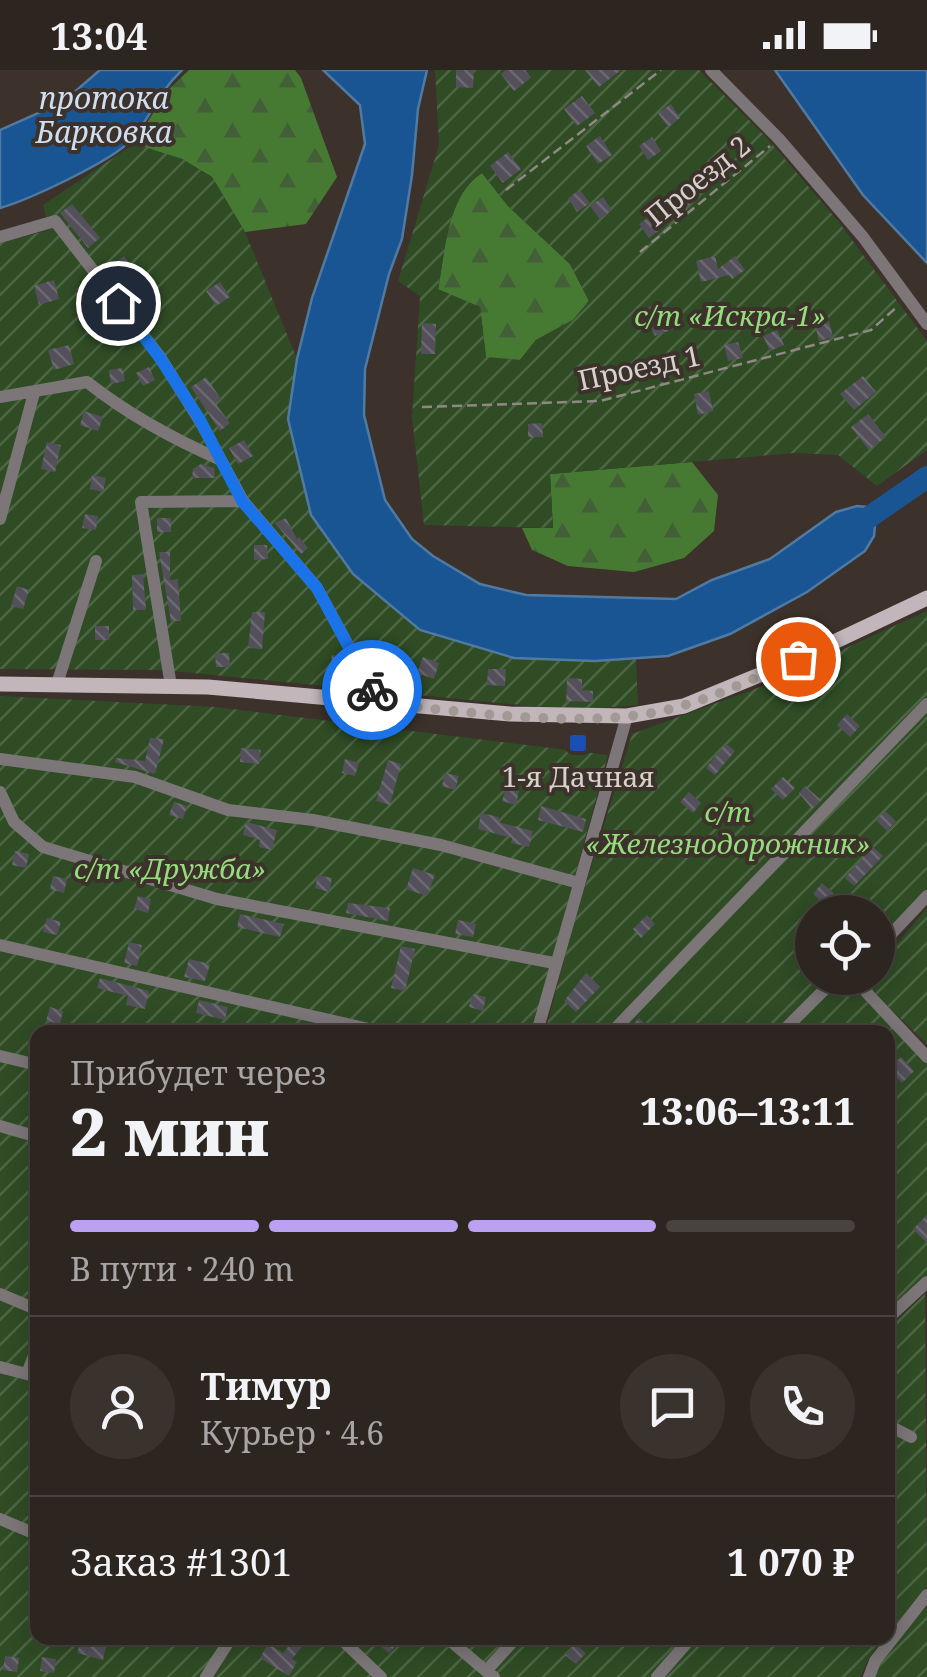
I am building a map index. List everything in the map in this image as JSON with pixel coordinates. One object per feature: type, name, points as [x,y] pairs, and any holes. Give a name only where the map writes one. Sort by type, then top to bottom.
[{"type":"main road","points":[[0,684],[172,686],[560,717],[627,716],[684,706],[798,659],[927,598]]},
{"type":"street","points":[[711,70],[779,139],[863,237],[927,324]]},
{"type":"street","points":[[0,237],[55,221],[160,358],[242,501],[317,588],[380,704]]},
{"type":"street","points":[[0,397],[87,382],[162,434],[220,460]]},
{"type":"street","points":[[0,519],[34,393]]},
{"type":"street","points":[[172,686],[141,502],[242,501]]},
{"type":"street","points":[[56,684],[96,560]]},
{"type":"street","points":[[619,1025],[927,704]]},
{"type":"street","points":[[539,1025],[627,716]]},
{"type":"street","points":[[0,759],[135,777],[228,810],[313,820],[441,845],[578,883]]},
{"type":"street","points":[[0,792],[14,822],[43,846],[217,899],[554,963]]},
{"type":"street","points":[[895,930],[927,896]]},
{"type":"street","points":[[0,945],[351,1025]]},
{"type":"street","points":[[789,1025],[819,995]]},
{"type":"street","points":[[869,995],[927,1057]]},
{"type":"street","points":[[0,1056],[30,1063]]},
{"type":"street","points":[[0,1126],[30,1134]]},
{"type":"street","points":[[895,1312],[925,1286]]},
{"type":"street","points":[[0,1294],[30,1307]]},
{"type":"street","points":[[0,1367],[30,1374]]},
{"type":"street","points":[[895,1428],[911,1437]]},
{"type":"street","points":[[0,1520],[30,1532]]},
{"type":"street","points":[[895,1636],[927,1595]]},
{"type":"street","points":[[206,1677],[226,1645]]},
{"type":"street","points":[[347,1645],[381,1677]]},
{"type":"street","points":[[455,1645],[490,1674],[511,1645]]},
{"type":"street","points":[[657,1677],[685,1645]]},
{"type":"street","points":[[869,1677],[888,1645]]},
{"type":"path","points":[[506,190],[662,70]]},
{"type":"path","name":"Проезд 2","points":[[640,252],[779,139]]},
{"type":"path","name":"Проезд 1","points":[[422,407],[600,401],[870,330],[907,298]]},
{"type":"green space","points":[[189,70],[295,70],[337,177],[306,224],[245,232],[212,177],[182,159],[134,144],[166,92]]},
{"type":"green space","name":"с/т «Искра-1»","points":[[435,70],[699,70],[766,137],[838,221],[927,341],[927,450],[877,486],[838,455],[795,453],[550,474],[553,528],[424,525],[412,417],[420,296],[398,281],[439,145]],"holes":[[[482,173],[508,206],[570,264],[589,301],[573,320],[536,340],[520,360],[486,357],[480,307],[438,289],[450,225],[470,183]]]},
{"type":"green space","points":[[134,144],[182,159],[212,177],[245,232],[297,359],[288,419],[514,658],[636,659],[638,705],[587,709],[530,706],[162,670],[0,669],[0,243],[49,230],[43,205]]},
{"type":"green space","points":[[482,173],[508,206],[570,264],[589,301],[573,320],[536,340],[520,360],[486,358],[480,307],[438,290],[455,210],[461,195]]},
{"type":"green space","points":[[692,462],[718,495],[714,531],[684,558],[634,572],[568,566],[532,550],[522,528],[553,528],[550,474]]},
{"type":"green space","name":"с/т «Железнодорожник»","points":[[927,611],[927,891],[895,924],[895,895],[795,895],[795,995],[814,995],[784,1025],[547,1025],[632,734],[763,686]]},
{"type":"green space","name":"с/т «Дружба»","points":[[0,696],[216,707],[608,755],[534,1025],[30,1025],[30,1645],[340,1645],[374,1677],[0,1677]]},
{"type":"green space","points":[[927,908],[927,1044],[876,995],[895,995],[895,946]]},
{"type":"green space","points":[[826,995],[864,995],[892,1025],[796,1025]]},
{"type":"green space","points":[[895,1028],[927,1062],[927,1282],[895,1306]]},
{"type":"green space","points":[[925,1294],[927,1586],[895,1625],[895,1322]]},
{"type":"green space","points":[[927,1606],[927,1677],[874,1677],[878,1662]]},
{"type":"green space","points":[[355,1645],[879,1645],[860,1677],[388,1677]]},
{"type":"water","name":"протока Барковка","points":[[100,70],[182,70],[122,148],[69,179],[0,208],[0,130],[63,102]]},
{"type":"water","points":[[323,70],[427,70],[418,109],[402,239],[365,369],[364,415],[385,500],[412,539],[480,584],[526,595],[676,599],[712,580],[770,559],[836,512],[857,506],[867,507],[875,525],[874,536],[865,551],[807,592],[730,634],[668,656],[595,661],[514,658],[420,630],[353,574],[311,515],[288,419],[312,298],[365,144],[360,105]]},
{"type":"water","points":[[775,70],[927,70],[927,263],[863,195]]},
{"type":"building","points":[[456,70],[474,70],[473,88],[456,87]]},
{"type":"building","points":[[506,70],[525,70],[531,78],[514,91],[501,74]]},
{"type":"building","points":[[585,70],[621,70],[599,87]]},
{"type":"building","points":[[582,96],[595,113],[577,126],[564,109]]},
{"type":"building","points":[[671,104],[680,118],[668,127],[658,113]]},
{"type":"building","points":[[600,136],[612,155],[598,164],[586,146]]},
{"type":"building","points":[[652,137],[661,151],[648,160],[639,146]]},
{"type":"building","points":[[508,152],[521,169],[503,183],[490,166]]},
{"type":"building","points":[[715,162],[724,175],[712,184],[702,171]]},
{"type":"building","points":[[686,187],[696,200],[683,209],[674,195]]},
{"type":"building","points":[[580,190],[590,203],[577,212],[568,198]]},
{"type":"building","points":[[603,197],[612,210],[600,219],[590,206]]},
{"type":"building","points":[[72,204],[100,238],[88,248],[60,213]]},
{"type":"building","points":[[652,215],[661,229],[649,238],[639,224]]},
{"type":"building","points":[[124,256],[134,270],[118,282],[108,268]]},
{"type":"building","points":[[715,256],[718,269],[735,256],[745,270],[732,279],[729,275],[701,282],[696,261]]},
{"type":"building","points":[[54,280],[59,299],[39,305],[34,286]]},
{"type":"building","points":[[88,282],[99,302],[86,308],[76,289]]},
{"type":"building","points":[[220,282],[230,297],[216,306],[206,291]]},
{"type":"building","points":[[654,304],[662,318],[667,316],[673,329],[655,336],[643,311]]},
{"type":"building","points":[[829,321],[833,337],[819,341],[815,325]]},
{"type":"building","points":[[422,323],[436,324],[435,354],[421,354]]},
{"type":"building","points":[[777,330],[784,345],[770,351],[763,336]]},
{"type":"building","points":[[738,342],[743,358],[728,361],[724,345]]},
{"type":"building","points":[[69,345],[74,364],[54,370],[48,350]]},
{"type":"building","points":[[149,367],[155,380],[143,386],[136,373]]},
{"type":"building","points":[[122,368],[125,381],[111,384],[109,370]]},
{"type":"building","points":[[863,376],[876,392],[854,410],[840,394]]},
{"type":"building","points":[[206,377],[221,399],[215,403],[230,423],[220,431],[191,387]]},
{"type":"building","points":[[709,391],[713,411],[698,415],[694,394]]},
{"type":"building","points":[[84,411],[103,417],[98,431],[80,425]]},
{"type":"building","points":[[868,414],[886,437],[869,450],[851,427]]},
{"type":"building","points":[[542,423],[543,437],[528,437],[528,424]]},
{"type":"building","points":[[244,440],[253,456],[238,464],[229,448]]},
{"type":"building","points":[[47,442],[61,445],[55,472],[41,469]]},
{"type":"building","points":[[201,464],[214,468],[215,478],[192,478],[193,469]]},
{"type":"building","points":[[92,475],[106,478],[103,492],[90,489]]},
{"type":"building","points":[[85,514],[98,516],[96,530],[82,528]]},
{"type":"building","points":[[157,518],[171,518],[171,532],[157,532]]},
{"type":"building","points":[[286,518],[297,539],[308,548],[301,554],[275,523]]},
{"type":"building","points":[[254,545],[267,545],[268,559],[254,560]]},
{"type":"building","points":[[159,552],[170,552],[170,580],[178,579],[181,621],[171,621]]},
{"type":"building","points":[[143,574],[146,610],[133,610],[132,575]]},
{"type":"building","points":[[17,586],[29,590],[23,609],[11,606]]},
{"type":"building","points":[[252,612],[265,612],[262,649],[248,648]]},
{"type":"building","points":[[95,626],[109,626],[109,640],[95,640]]},
{"type":"building","points":[[371,641],[383,649],[376,661],[364,653]]},
{"type":"building","points":[[215,653],[229,653],[230,667],[216,667]]},
{"type":"building","points":[[332,655],[343,657],[342,672],[329,669]]},
{"type":"building","points":[[423,657],[439,663],[434,679],[417,673]]},
{"type":"building","points":[[488,669],[506,669],[505,686],[487,685]]},
{"type":"building","points":[[567,678],[582,679],[582,690],[593,691],[593,702],[566,701]]},
{"type":"building","points":[[847,714],[860,726],[850,737],[837,725]]},
{"type":"building","points":[[150,738],[164,739],[155,774],[115,762],[116,758],[145,761]]},
{"type":"building","points":[[726,744],[735,751],[715,775],[706,768]]},
{"type":"building","points":[[241,748],[261,750],[259,764],[240,762]]},
{"type":"building","points":[[345,759],[359,763],[355,776],[342,773]]},
{"type":"building","points":[[388,760],[401,764],[390,805],[376,801]]},
{"type":"building","points":[[445,773],[459,776],[455,790],[442,786]]},
{"type":"building","points":[[783,777],[795,788],[783,800],[771,789]]},
{"type":"building","points":[[805,786],[821,800],[812,809],[799,793]]},
{"type":"building","points":[[506,788],[519,791],[516,805],[502,801]]},
{"type":"building","points":[[689,792],[701,803],[693,813],[680,802]]},
{"type":"building","points":[[174,802],[187,806],[183,819],[169,815]]},
{"type":"building","points":[[541,806],[586,819],[583,832],[538,820]]},
{"type":"building","points":[[885,811],[896,821],[887,831],[876,820]]},
{"type":"building","points":[[481,813],[533,831],[529,847],[478,829]]},
{"type":"building","points":[[246,822],[277,830],[272,850],[259,847],[260,840],[243,835]]},
{"type":"building","points":[[873,847],[883,856],[854,886],[845,878]]},
{"type":"building","points":[[15,851],[29,854],[26,868],[12,865]]},
{"type":"building","points":[[149,854],[163,858],[159,871],[146,867]]},
{"type":"building","points":[[413,868],[435,875],[427,896],[406,889]]},
{"type":"building","points":[[318,875],[332,878],[329,892],[315,888]]},
{"type":"building","points":[[53,876],[67,879],[64,893],[50,889]]},
{"type":"building","points":[[822,883],[835,895],[814,895]]},
{"type":"building","points":[[138,896],[151,899],[148,913],[134,909]]},
{"type":"building","points":[[348,903],[390,908],[388,921],[346,913]]},
{"type":"building","points":[[240,914],[284,924],[280,937],[237,927]]},
{"type":"building","points":[[647,915],[655,924],[641,938],[633,929]]},
{"type":"building","points":[[47,918],[61,922],[57,935],[43,932]]},
{"type":"building","points":[[458,920],[476,924],[473,937],[455,934]]},
{"type":"building","points":[[129,942],[142,945],[137,966],[124,963]]},
{"type":"building","points":[[401,946],[415,949],[405,991],[391,988]]},
{"type":"building","points":[[189,959],[210,964],[205,981],[184,977]]},
{"type":"building","points":[[586,973],[600,987],[576,1012],[564,1001]]},
{"type":"building","points":[[100,978],[149,991],[145,1009],[126,1005],[128,996],[97,988]]},
{"type":"building","points":[[473,994],[486,997],[483,1011],[469,1007]]},
{"type":"building","points":[[199,1000],[228,1007],[225,1020],[196,1013]]},
{"type":"building","points":[[50,1007],[63,1011],[60,1024],[46,1021]]},
{"type":"building","points":[[901,1057],[914,1071],[902,1083],[895,1076],[895,1063]]},
{"type":"building","points":[[927,1215],[927,1243],[913,1229]]},
{"type":"building","points":[[79,1645],[106,1647],[103,1660],[77,1653]]},
{"type":"building","points":[[267,1645],[283,1653],[289,1645],[303,1645],[292,1659],[297,1662],[289,1676],[260,1658]]},
{"type":"building","points":[[379,1645],[396,1645],[389,1653]]},
{"type":"building","points":[[574,1645],[586,1653],[576,1664],[565,1655]]},
{"type":"building","points":[[5,1656],[19,1658],[17,1672],[3,1670]]},
{"type":"building","points":[[42,1657],[56,1659],[54,1673],[40,1671]]},
{"type":"waterway","points":[[845,534],[927,477]]},
{"type":"way so far","points":[[372,690],[380,704],[560,717],[627,716],[684,706],[798,659]]},
{"type":"place","name":"1-я Дачная","points":[[578,743]]},
{"type":"route","points":[[118,303],[200,420],[242,501],[317,588],[372,690]]}]
